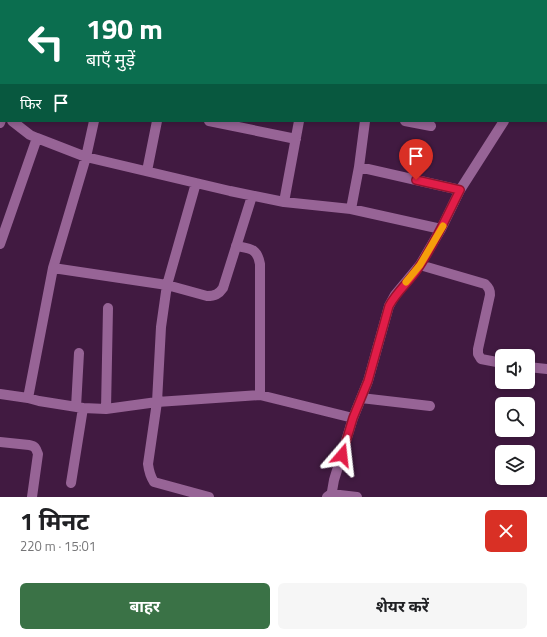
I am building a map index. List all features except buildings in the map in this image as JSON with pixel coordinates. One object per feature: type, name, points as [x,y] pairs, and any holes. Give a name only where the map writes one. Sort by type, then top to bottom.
[{"type":"street","points":[[13,122],[30,135],[86,157],[252,196],[284,202],[351,209],[441,229]]},
{"type":"street","points":[[28,398],[53,268],[86,157],[94,122]]},
{"type":"street","points":[[147,171],[157,122]]},
{"type":"street","points":[[214,122],[296,139]]},
{"type":"street","points":[[284,202],[299,122]]},
{"type":"street","points":[[351,209],[359,167],[365,122]]},
{"type":"street","points":[[410,122],[431,126]]},
{"type":"street","points":[[356,497],[330,496],[353,418],[368,381],[389,306],[395,296],[420,265],[441,229],[460,190],[503,122]]},
{"type":"street","points":[[0,244],[37,138]]},
{"type":"street","points":[[359,167],[460,190]]},
{"type":"street","points":[[196,184],[167,286],[161,327],[157,402],[148,464],[149,475],[154,482],[209,497]]},
{"type":"street","points":[[53,268],[167,286],[207,296],[214,296],[223,288],[252,196]]},
{"type":"street","points":[[236,246],[253,250],[258,255],[260,264],[260,395]]},
{"type":"street","points":[[420,265],[485,284],[488,287],[490,295],[478,354],[481,359],[495,362]]},
{"type":"street","points":[[106,409],[108,308]]},
{"type":"street","points":[[71,483],[80,408],[79,353]]},
{"type":"street","points":[[535,368],[547,369]]},
{"type":"street","points":[[0,394],[80,408],[106,409],[157,402],[260,395],[353,418]]},
{"type":"street","points":[[361,398],[430,406]]},
{"type":"street","points":[[0,442],[29,445],[34,446],[36,449],[38,454],[32,497]]},
{"type":"slow traffic","points":[[406,282],[420,265],[443,226]]},
{"type":"route","points":[[342,455],[353,418],[368,381],[389,306],[395,296],[420,265],[441,229],[460,190],[416,180]]}]
